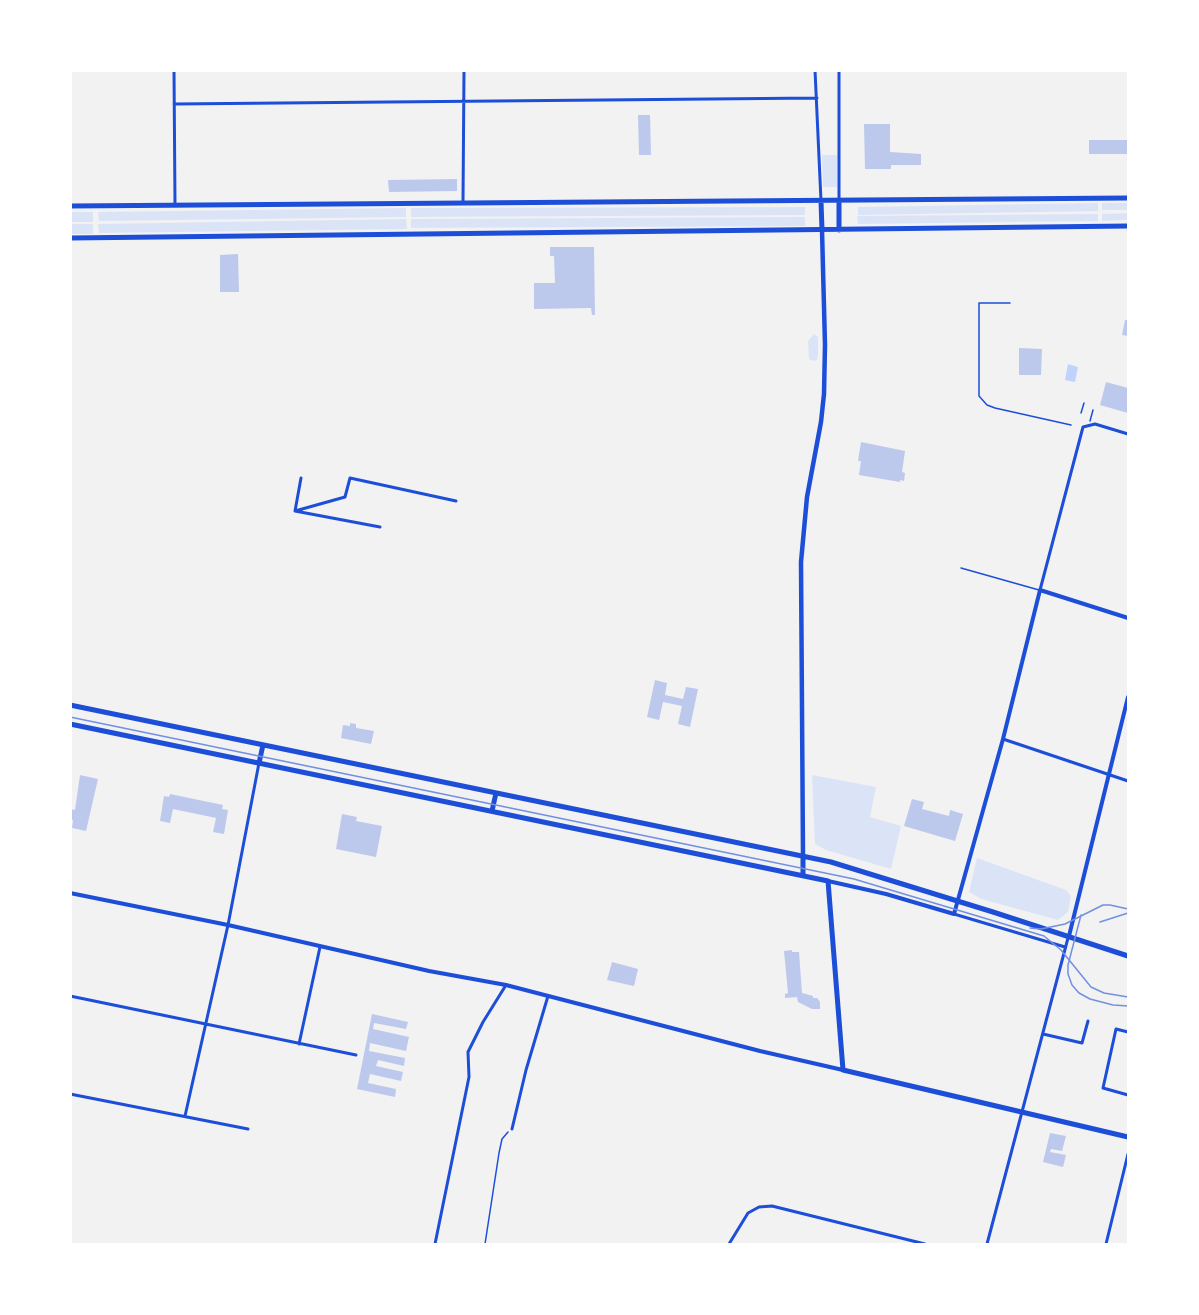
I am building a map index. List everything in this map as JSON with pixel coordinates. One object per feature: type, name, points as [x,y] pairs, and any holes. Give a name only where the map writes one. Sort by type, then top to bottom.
[{"type":"main road","points":[[70,206],[1128,198]]},
{"type":"main road","points":[[803,876],[801,562],[806,506],[824,394],[821,201]]},
{"type":"main road","points":[[839,201],[839,230]]},
{"type":"main road","points":[[70,238],[1128,226]]},
{"type":"main road","points":[[70,705],[803,856],[852,868],[1128,956]]},
{"type":"main road","points":[[70,724],[828,881],[843,1070],[1128,1137]]},
{"type":"main road","points":[[259,763],[263,745]]},
{"type":"main road","points":[[492,811],[496,792]]},
{"type":"street","points":[[174,70],[175,207]]},
{"type":"street","points":[[463,203],[464,70]]},
{"type":"street","points":[[815,70],[821,201]]},
{"type":"street","points":[[839,70],[839,201]]},
{"type":"street","points":[[174,104],[817,98]]},
{"type":"street","points":[[954,914],[1003,740],[1083,427],[1089,423],[1128,434]]},
{"type":"street","points":[[295,511],[301,478]]},
{"type":"street","points":[[295,511],[345,497],[350,478],[456,501]]},
{"type":"street","points":[[295,511],[380,527]]},
{"type":"street","points":[[1040,590],[1128,618]]},
{"type":"street","points":[[987,1245],[1069,936],[1128,697]]},
{"type":"street","points":[[1003,740],[1128,781]]},
{"type":"street","points":[[185,1116],[228,925],[259,763]]},
{"type":"street","points":[[828,881],[886,894],[1065,947]]},
{"type":"street","points":[[70,893],[228,925],[459,977],[506,985],[760,1051],[843,1070]]},
{"type":"street","points":[[299,1044],[320,947]]},
{"type":"street","points":[[435,1245],[469,1077],[468,1052],[506,985]]},
{"type":"street","points":[[70,996],[357,1055]]},
{"type":"street","points":[[512,1129],[526,1070],[548,996]]},
{"type":"street","points":[[1043,1034],[1083,1043],[1088,1021]]},
{"type":"street","points":[[1128,1032],[1116,1029],[1103,1088],[1128,1095]]},
{"type":"street","points":[[70,1094],[248,1130]]},
{"type":"street","points":[[1106,1245],[1128,1154]]},
{"type":"street","points":[[729,1245],[748,1214],[759,1207],[772,1206],[925,1245]]},
{"type":"lane","points":[[1010,303],[979,303],[979,396],[987,405],[995,408],[1071,425]]},
{"type":"lane","points":[[1081,413],[1084,403]]},
{"type":"lane","points":[[1089,423],[1093,410]]},
{"type":"lane","points":[[961,568],[1040,590]]},
{"type":"path","points":[[485,1245],[502,1139],[512,1129]]},
{"type":"shaded area","points":[[822,155],[837,155],[837,187],[823,187]]},
{"type":"shaded area","points":[[1098,203],[1098,211],[858,215],[858,207]]},
{"type":"shaded area","points":[[1102,203],[1128,203],[1128,210],[1102,210]]},
{"type":"shaded area","points":[[805,207],[805,215],[411,217],[411,208]]},
{"type":"shaded area","points":[[406,208],[406,217],[99,221],[98,212]]},
{"type":"shaded area","points":[[71,212],[93,212],[93,222],[71,222]]},
{"type":"shaded area","points":[[1128,213],[1128,220],[1102,221],[1102,214]]},
{"type":"shaded area","points":[[1098,214],[1098,221],[858,224],[857,216]]},
{"type":"shaded area","points":[[805,217],[805,226],[411,228],[411,219]]},
{"type":"shaded area","points":[[406,219],[407,229],[99,233],[98,224]]},
{"type":"shaded area","points":[[71,224],[93,224],[93,234],[71,234]]},
{"type":"shaded area","points":[[814,334],[818,337],[818,355],[817,360],[813,361],[809,359],[808,341]]},
{"type":"shaded area","points":[[812,775],[876,787],[870,817],[901,826],[891,869],[826,850],[815,844]]},
{"type":"shaded area","points":[[977,858],[1066,890],[1071,896],[1068,912],[1058,920],[981,899],[969,892]]},
{"type":"water","points":[[1068,364],[1078,367],[1075,382],[1065,380]]},
{"type":"building","points":[[638,115],[650,115],[651,155],[639,155]]},
{"type":"building","points":[[864,124],[890,124],[890,152],[921,154],[921,165],[891,165],[891,169],[865,169]]},
{"type":"building","points":[[1089,140],[1128,140],[1128,154],[1089,154]]},
{"type":"building","points":[[457,179],[457,191],[389,192],[388,180]]},
{"type":"building","points":[[550,247],[594,247],[595,315],[592,315],[591,308],[534,309],[534,283],[555,283],[554,256],[550,256]]},
{"type":"building","points":[[238,254],[239,292],[220,292],[220,255]]},
{"type":"building","points":[[1125,320],[1128,320],[1128,336],[1122,335]]},
{"type":"building","points":[[1019,348],[1042,349],[1041,375],[1019,375]]},
{"type":"building","points":[[1106,382],[1128,388],[1128,413],[1100,405]]},
{"type":"building","points":[[861,442],[905,451],[902,472],[905,473],[904,481],[859,475],[861,461],[858,461]]},
{"type":"building","points":[[655,680],[667,683],[665,695],[683,699],[686,687],[698,689],[690,727],[678,724],[682,706],[663,702],[659,720],[647,717]]},
{"type":"building","points":[[350,723],[356,724],[356,728],[374,731],[371,744],[341,738],[343,725],[350,726]]},
{"type":"building","points":[[80,775],[98,779],[86,831],[72,828],[73,820],[70,820],[70,809],[75,810]]},
{"type":"building","points":[[170,794],[223,805],[222,809],[228,810],[224,834],[213,832],[216,818],[173,809],[170,823],[160,821],[164,796],[169,797]]},
{"type":"building","points":[[912,799],[924,802],[922,809],[949,816],[950,810],[963,814],[955,841],[904,826]]},
{"type":"building","points":[[342,814],[357,817],[356,821],[382,826],[376,857],[336,849]]},
{"type":"building","points":[[792,950],[792,952],[799,952],[802,993],[817,998],[820,1002],[820,1009],[812,1009],[798,1002],[797,997],[785,998],[785,994],[788,993],[784,951]]},
{"type":"building","points":[[612,962],[638,969],[634,986],[607,980]]},
{"type":"building","points":[[372,1014],[408,1022],[406,1029],[374,1023],[373,1029],[409,1037],[406,1051],[370,1043],[369,1051],[405,1058],[404,1066],[378,1060],[376,1066],[403,1072],[401,1081],[370,1074],[368,1083],[396,1089],[395,1097],[357,1089]]},
{"type":"building","points":[[1050,1133],[1066,1136],[1062,1151],[1051,1149],[1050,1152],[1066,1155],[1063,1167],[1043,1162]]},
{"type":"tram line","points":[[70,717],[854,879],[1044,936],[1061,950],[1091,987],[1104,993],[1128,997]]},
{"type":"tram line","points":[[1030,928],[1041,929],[1065,924],[1103,905],[1128,909]]},
{"type":"tram line","points":[[1100,922],[1128,913]]},
{"type":"tram line","points":[[1081,915],[1068,965],[1072,985],[1079,993],[1090,999],[1128,1006]]}]
